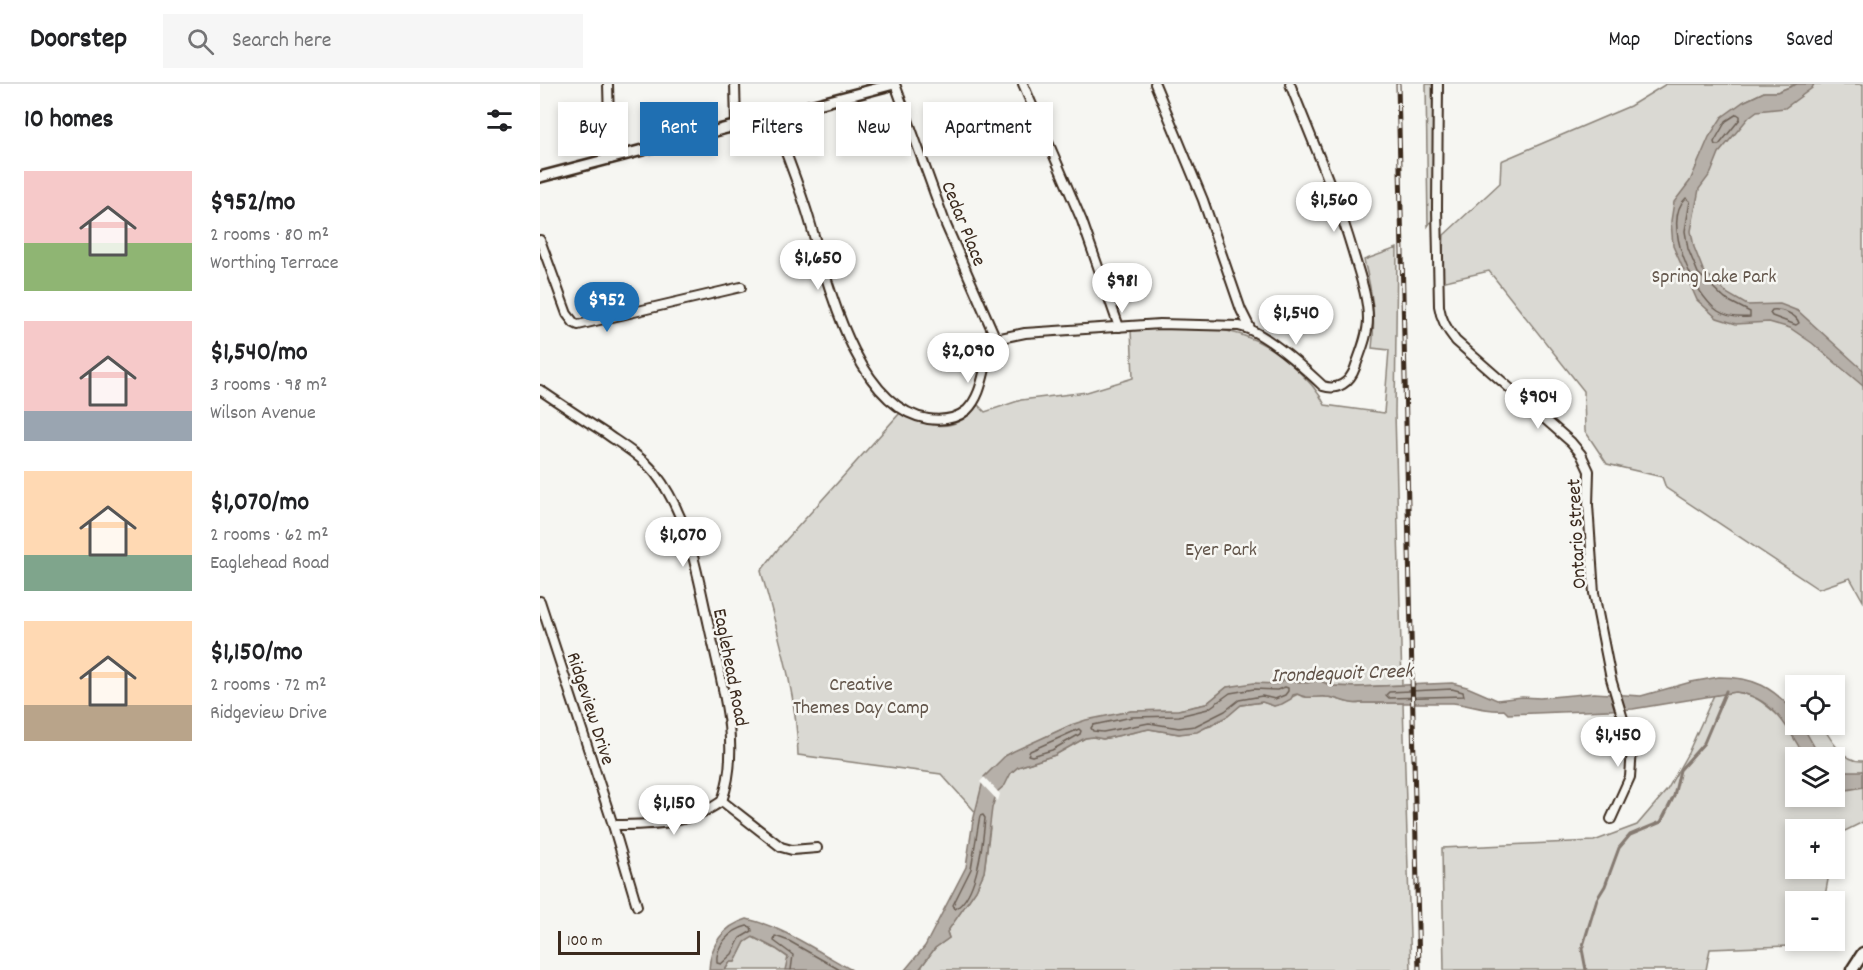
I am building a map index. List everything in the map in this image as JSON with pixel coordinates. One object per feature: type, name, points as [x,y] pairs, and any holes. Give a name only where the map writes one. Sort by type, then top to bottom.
[{"type":"main road","points":[[1852,970],[1863,953]]},
{"type":"street","points":[[608,84],[610,159]]},
{"type":"street","points":[[735,84],[735,102]]},
{"type":"street","points":[[821,102],[865,88],[894,84]]},
{"type":"street","name":"Cedar Place","points":[[894,84],[946,225],[996,339]]},
{"type":"street","points":[[1023,84],[1082,220],[1119,327]]},
{"type":"street","points":[[1155,84],[1203,200],[1241,310],[1250,328]]},
{"type":"street","points":[[788,156],[853,350],[864,370],[882,392],[898,407],[910,414],[938,420],[957,417],[968,408],[977,396],[990,348],[996,339],[1025,333],[1160,324],[1203,324],[1250,328],[1284,352],[1323,386],[1331,388],[1340,386],[1352,376],[1366,336],[1368,319],[1359,272],[1340,206],[1290,84]]},
{"type":"street","name":"Ontario Street","points":[[1438,84],[1437,208],[1440,312],[1445,326],[1456,341],[1571,442],[1589,471],[1589,532],[1594,593],[1613,687],[1632,749],[1630,777],[1611,819]]},
{"type":"street","points":[[540,177],[730,128]]},
{"type":"street","points":[[540,240],[567,314],[578,326],[741,287]]},
{"type":"street","name":"Eaglehead Road","points":[[540,390],[642,460],[664,485],[677,511],[694,560],[726,708],[729,764],[727,785],[722,801]]},
{"type":"street","name":"Ridgeview Drive","points":[[540,601],[637,906]]},
{"type":"street","points":[[613,825],[670,823],[696,816],[722,801],[781,847],[792,850],[817,848]]},
{"type":"green space","points":[[1426,84],[1432,84],[1435,207],[1434,217],[1428,226]]},
{"type":"green space","name":"Spring Lake Park","points":[[1666,84],[1797,84],[1777,92],[1764,92],[1743,102],[1807,84],[1863,84],[1863,601],[1850,578],[1818,589],[1666,488],[1662,477],[1607,464],[1585,431],[1584,391],[1489,271],[1441,282],[1444,235],[1500,183],[1501,161],[1630,106]]},
{"type":"green space","points":[[1397,248],[1395,413],[1402,685],[1332,686],[1318,680],[1307,683],[1285,680],[1277,684],[1227,687],[1206,704],[1178,710],[1131,711],[1071,725],[1005,756],[1011,773],[1018,767],[1055,755],[1085,738],[1103,739],[1149,729],[1179,734],[1211,726],[1241,705],[1263,702],[1274,706],[1298,694],[1309,697],[1330,697],[1351,703],[1403,703],[1411,970],[919,970],[935,948],[949,938],[947,932],[976,890],[984,872],[990,828],[941,774],[798,755],[790,685],[761,571],[900,413],[922,422],[942,426],[960,421],[978,405],[985,412],[1021,400],[1087,392],[1133,378],[1131,329],[1177,327],[1239,334],[1258,341],[1277,353],[1308,381],[1325,405],[1384,413],[1389,350],[1372,348],[1374,325],[1364,260]]},
{"type":"green space","points":[[1736,692],[1761,702],[1783,720],[1785,714],[1785,735],[1828,735],[1837,747],[1785,747],[1785,807],[1845,807],[1845,755],[1856,761],[1863,761],[1863,822],[1845,831],[1845,819],[1785,819],[1785,879],[1828,879],[1826,891],[1785,891],[1785,946],[1710,949],[1706,970],[1444,970],[1442,848],[1594,841],[1637,825],[1667,790],[1688,753],[1714,695]]},
{"type":"green space","points":[[752,937],[776,949],[805,970],[725,970],[730,962],[735,962],[745,942]]},
{"type":"water","points":[[1797,84],[1814,84],[1812,88],[1785,108],[1757,111],[1749,117],[1719,153],[1711,173],[1699,189],[1691,231],[1694,247],[1703,270],[1728,294],[1747,305],[1780,304],[1798,311],[1863,370],[1863,386],[1812,343],[1790,328],[1769,322],[1736,324],[1717,318],[1697,300],[1673,246],[1671,221],[1674,202],[1690,181],[1709,137],[1722,117],[1743,102],[1764,92],[1777,92]]},
{"type":"water","points":[[1731,677],[1762,685],[1785,702],[1785,725],[1770,707],[1760,700],[1736,692],[1633,709],[1508,714],[1504,710],[1453,703],[1356,704],[1330,697],[1308,697],[1297,694],[1282,704],[1274,706],[1262,702],[1241,705],[1228,716],[1197,732],[1179,734],[1149,729],[1103,739],[1085,738],[1055,755],[1018,767],[1011,773],[1005,785],[997,792],[992,808],[984,872],[976,890],[947,932],[949,938],[935,948],[919,970],[905,970],[925,946],[966,867],[973,821],[984,777],[1005,756],[1071,725],[1131,711],[1178,710],[1206,704],[1227,687],[1254,683],[1277,684],[1285,680],[1307,683],[1318,680],[1332,686],[1357,687],[1452,683],[1497,700],[1594,693],[1641,696],[1691,682]]},
{"type":"water","points":[[1791,735],[1808,735],[1814,747],[1799,747]]},
{"type":"water","points":[[1845,771],[1863,771],[1863,787],[1845,790]]},
{"type":"water","points":[[747,919],[788,934],[852,970],[785,970],[788,957],[753,937],[745,942],[735,962],[730,962],[725,970],[709,970],[712,952],[719,938],[731,926]]},
{"type":"pier","points":[[984,777],[1000,794],[998,801],[980,782]]},
{"type":"waterway","points":[[1586,970],[1582,949],[1597,899],[1605,886],[1619,848],[1630,835],[1661,822],[1674,796],[1680,770],[1704,743],[1726,691]]},
{"type":"railway","points":[[1398,84],[1419,970]]},
{"type":"park label","name":"Eyer Park","points":[[1221,548]]},
{"type":"park label","name":"Creative Themes Day Camp","points":[[861,694]]},
{"type":"water label","name":"Irondequoit Creek","points":[[1342,672]]}]
